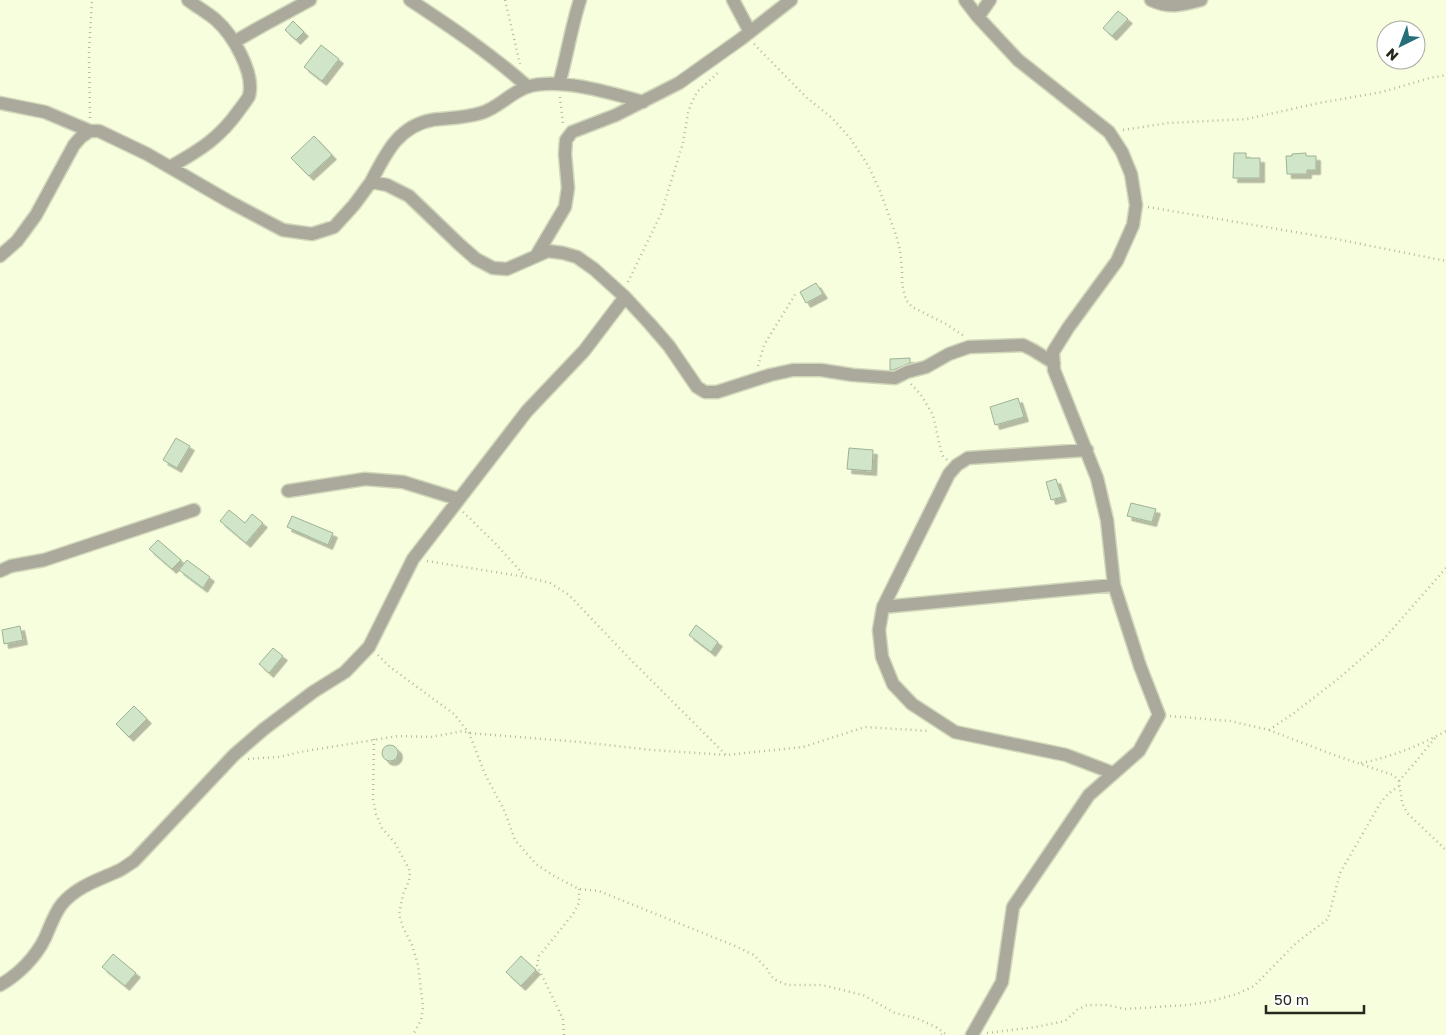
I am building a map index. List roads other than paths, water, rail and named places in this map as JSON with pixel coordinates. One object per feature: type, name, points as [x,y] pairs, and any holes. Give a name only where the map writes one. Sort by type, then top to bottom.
[{"type":"street","points":[[170,167],[199,150],[219,135],[248,97],[250,82],[245,64],[234,42],[217,21],[188,0]]},
{"type":"street","points":[[234,42],[310,0]]},
{"type":"street","points":[[410,0],[454,28],[488,53],[525,85]]},
{"type":"street","points":[[559,84],[580,0]]},
{"type":"street","points":[[733,0],[748,34]]},
{"type":"street","points":[[536,256],[565,207],[568,188],[565,154],[566,140],[572,132],[616,115],[679,83],[748,34],[791,0]]},
{"type":"street","points":[[966,0],[978,17],[1018,60],[1109,132],[1122,152],[1131,174],[1136,205],[1133,225],[1117,261],[1068,328],[1053,352],[1054,370],[1097,478],[1107,520],[1114,585],[1158,715],[1139,750],[1089,795],[1014,907],[1002,982],[972,1035]]},
{"type":"street","points":[[978,17],[990,0]]},
{"type":"street","points":[[1151,0],[1163,5],[1176,6],[1201,0]]},
{"type":"street","points":[[0,103],[45,112],[90,131],[99,132],[147,154],[283,230],[312,234],[334,227],[371,182],[400,135],[412,126],[430,120],[456,118],[481,113],[495,106],[525,85],[559,84],[609,92],[643,102]]},
{"type":"street","points":[[0,256],[17,241],[36,216],[74,145],[90,131]]},
{"type":"street","points":[[371,182],[387,185],[408,196],[476,259],[493,268],[507,269],[548,251],[563,252],[577,256],[624,296],[669,346],[697,387],[705,392],[717,392],[770,375],[793,370],[821,370],[895,378],[907,372],[926,367],[949,354],[977,346],[1023,345],[1054,363]]},
{"type":"street","points":[[0,985],[29,962],[44,941],[53,918],[62,903],[96,879],[120,870],[134,861],[227,762],[264,729],[313,692],[345,672],[369,647],[413,559],[526,411],[584,351],[624,296]]},
{"type":"street","points":[[1087,450],[968,458],[958,464],[949,474],[883,607],[879,630],[882,657],[893,684],[912,704],[955,732],[1066,756],[1113,773]]},
{"type":"street","points":[[288,491],[365,479],[404,482],[456,502]]},
{"type":"street","points":[[0,571],[11,566],[44,560],[194,510]]},
{"type":"street","points":[[883,607],[1114,585]]}]
